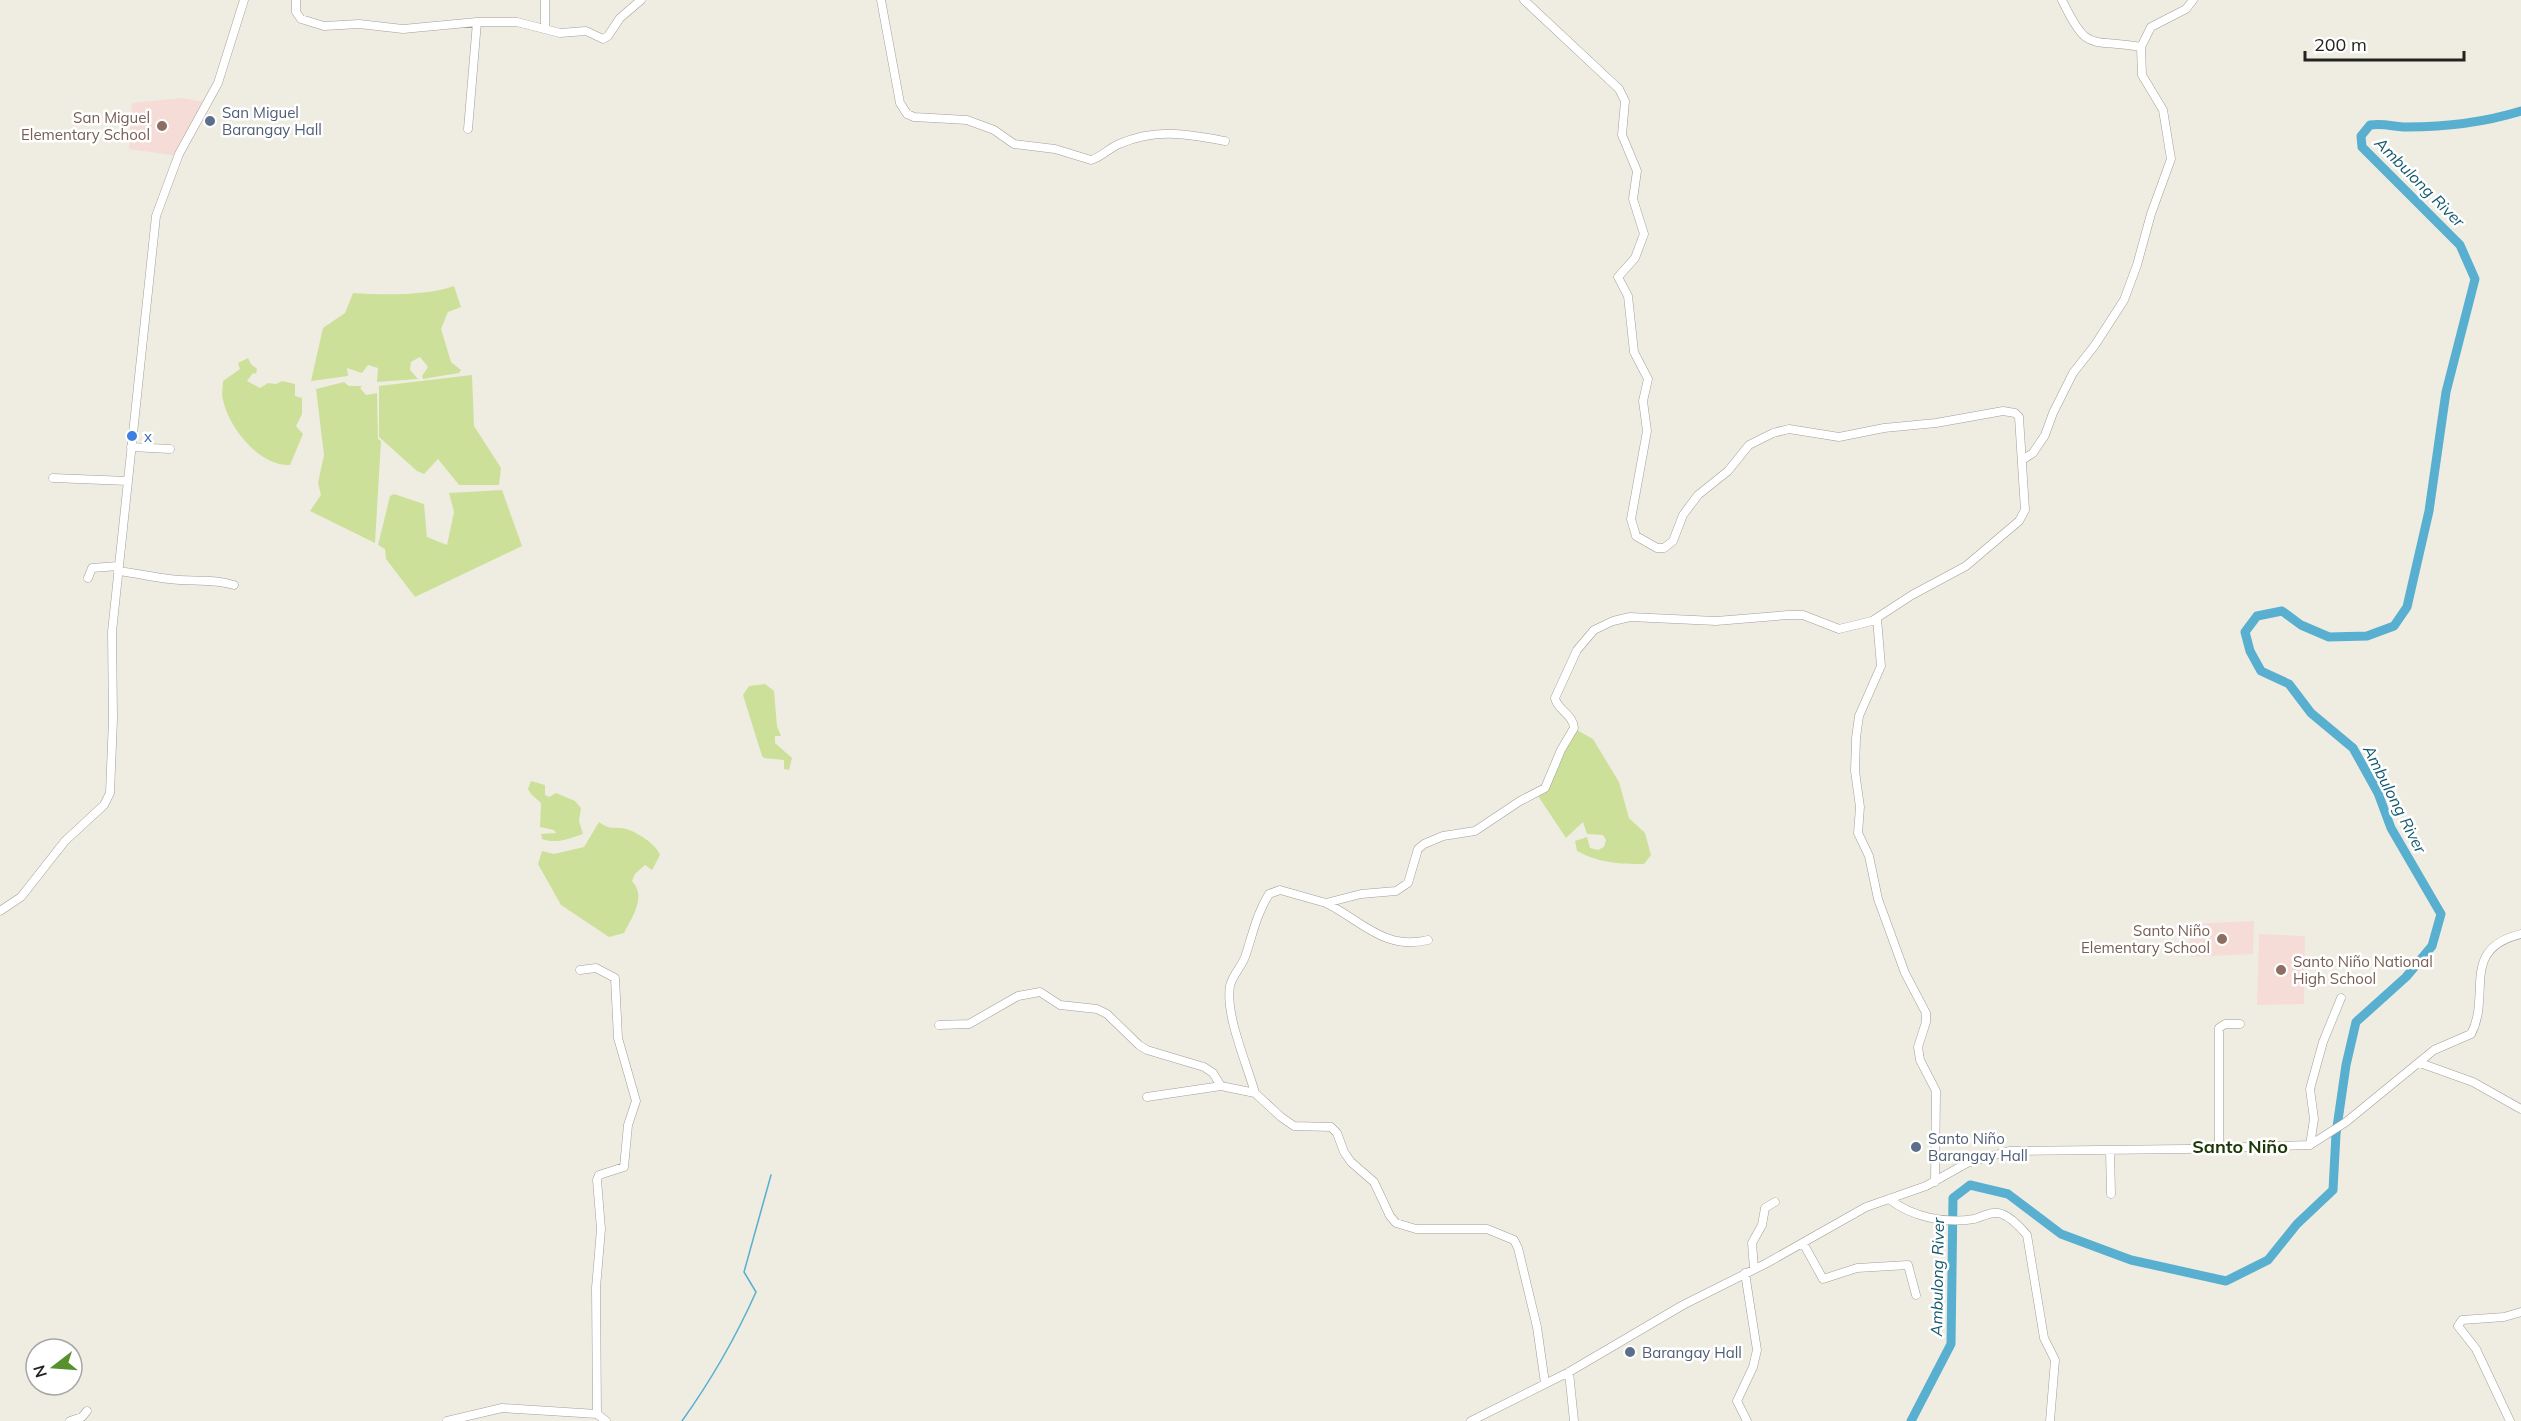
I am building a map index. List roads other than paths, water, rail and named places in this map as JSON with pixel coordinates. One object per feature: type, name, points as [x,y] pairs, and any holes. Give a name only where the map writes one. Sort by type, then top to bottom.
[{"type":"street","points":[[0,911],[21,897],[65,841],[104,806],[110,793],[113,719],[112,632],[156,216],[164,189],[179,154],[218,83],[244,0]]},
{"type":"street","points":[[296,0],[296,12],[301,19],[324,26],[359,24],[403,29],[477,22],[517,22],[560,33],[585,31],[603,39],[609,36],[620,18],[641,0]]},
{"type":"street","points":[[545,0],[545,29]]},
{"type":"street","points":[[881,0],[900,104],[907,114],[914,117],[967,120],[988,127],[1014,144],[1055,149],[1091,160],[1132,138],[1152,134],[1196,134],[1225,141]]},
{"type":"street","points":[[1326,903],[1361,894],[1396,891],[1403,888],[1408,883],[1418,849],[1424,844],[1443,836],[1475,831],[1520,801],[1545,788],[1561,750],[1575,728],[1572,719],[1556,703],[1555,698],[1577,650],[1594,630],[1613,621],[1636,616],[1716,621],[1803,615],[1839,628],[1877,619],[1912,595],[1966,566],[1998,536],[2019,521],[2025,510],[2019,417],[2009,411],[1936,423],[1884,428],[1839,437],[1789,429],[1780,430],[1749,445],[1728,471],[1698,495],[1683,515],[1669,546],[1657,548],[1636,536],[1631,519],[1647,430],[1643,401],[1648,379],[1634,352],[1628,296],[1618,278],[1635,258],[1644,234],[1633,199],[1637,171],[1622,135],[1625,98],[1616,86],[1524,0]]},
{"type":"street","points":[[2062,0],[2077,29],[2086,39],[2102,44],[2141,47]]},
{"type":"street","points":[[2022,460],[2033,453],[2045,435],[2073,373],[2095,345],[2124,300],[2141,256],[2151,214],[2170,168],[2171,156],[2165,116],[2142,75],[2141,47],[2151,27],[2186,9],[2193,0]]},
{"type":"street","points":[[468,129],[477,22]]},
{"type":"street","points":[[131,447],[170,448]]},
{"type":"street","points":[[54,478],[128,481]]},
{"type":"street","points":[[88,578],[92,568],[118,568],[168,579],[211,580],[234,585]]},
{"type":"street","points":[[1877,619],[1881,666],[1859,716],[1856,738],[1855,771],[1860,807],[1858,833],[1869,856],[1878,898],[1905,972],[1926,1013],[1926,1022],[1918,1047],[1920,1060],[1936,1091],[1935,1182]]},
{"type":"street","points":[[1428,940],[1407,944],[1391,941],[1326,903],[1280,890],[1269,894],[1255,922],[1246,957],[1233,974],[1230,989],[1238,1041],[1255,1093],[1281,1118],[1294,1126],[1331,1127],[1337,1133],[1344,1152],[1351,1162],[1374,1182],[1390,1216],[1396,1223],[1416,1229],[1487,1229],[1514,1239],[1537,1327],[1545,1383]]},
{"type":"street","points":[[1471,1421],[1569,1372],[1683,1305],[1803,1243],[1866,1207],[1935,1182],[1967,1163],[2008,1151],[2110,1151],[2312,1144],[2346,1122],[2434,1050],[2471,1034],[2478,1012],[2478,992],[2483,962],[2492,947],[2500,940],[2521,934]]},
{"type":"street","points":[[580,970],[596,968],[615,978],[618,1038],[636,1101],[628,1125],[624,1167],[599,1175],[597,1180],[601,1229],[596,1288],[597,1414]]},
{"type":"street","points":[[939,1025],[969,1024],[1018,996],[1040,992],[1060,1005],[1097,1009],[1107,1014],[1139,1045],[1204,1067],[1213,1073],[1221,1086]]},
{"type":"street","points":[[2312,1144],[2314,1119],[2310,1089],[2323,1042],[2341,998]]},
{"type":"street","points":[[2219,1148],[2219,1028],[2225,1024],[2240,1024]]},
{"type":"street","points":[[2420,1063],[2473,1082],[2521,1109]]},
{"type":"street","points":[[1148,1097],[1221,1086],[1255,1093]]},
{"type":"street","points":[[2110,1151],[2111,1194]]},
{"type":"street","points":[[1889,1199],[1901,1209],[1914,1215],[1965,1220],[1995,1213],[2002,1214],[2027,1235],[2044,1338],[2055,1360],[2050,1421]]},
{"type":"street","points":[[1754,1269],[1752,1243],[1762,1225],[1765,1208],[1775,1202]]},
{"type":"street","points":[[1803,1243],[1823,1279],[1857,1268],[1908,1265],[1916,1295]]},
{"type":"street","points":[[1745,1274],[1756,1343],[1753,1367],[1737,1401],[1747,1421]]},
{"type":"street","points":[[2510,1421],[2476,1349],[2458,1326],[2462,1320],[2504,1317],[2521,1312]]},
{"type":"street","points":[[1569,1372],[1574,1421]]},
{"type":"street","points":[[447,1421],[502,1408],[597,1414],[606,1421]]},
{"type":"street","points":[[70,1421],[82,1417],[87,1411]]},
{"type":"waterway","name":"Ambulong River","points":[[1911,1421],[1951,1344],[1953,1198],[1970,1185],[2008,1194],[2061,1234],[2131,1260],[2226,1281],[2268,1260],[2297,1224],[2333,1190],[2336,1134],[2346,1065],[2356,1022],[2406,977],[2432,946],[2441,914],[2391,828],[2378,793],[2353,748],[2311,713],[2289,684],[2261,671],[2250,651],[2245,632],[2257,616],[2282,611],[2301,625],[2329,637],[2367,636],[2394,626],[2407,607],[2429,511],[2446,392],[2475,279],[2460,245],[2362,147],[2361,136],[2370,125],[2407,127],[2450,125],[2521,111]]},
{"type":"waterway","points":[[682,1421],[722,1358],[756,1292],[744,1272],[771,1175]]},
{"type":"place","name":"San Miguel Barangay Hall","points":[[210,121]]},
{"type":"place","name":"San Miguel Elementary School","points":[[162,126]]},
{"type":"place","name":"x","points":[[132,436]]},
{"type":"place","name":"Santo Niño Elementary School","points":[[2222,939]]},
{"type":"place","name":"Santo Niño National High School","points":[[2281,970]]},
{"type":"place","name":"Santo Niño Barangay Hall","points":[[1916,1147]]},
{"type":"place","name":"Barangay Hall","points":[[1630,1352]]},
{"type":"district","name":"Santo Niño","points":[[2240,1146]]}]
